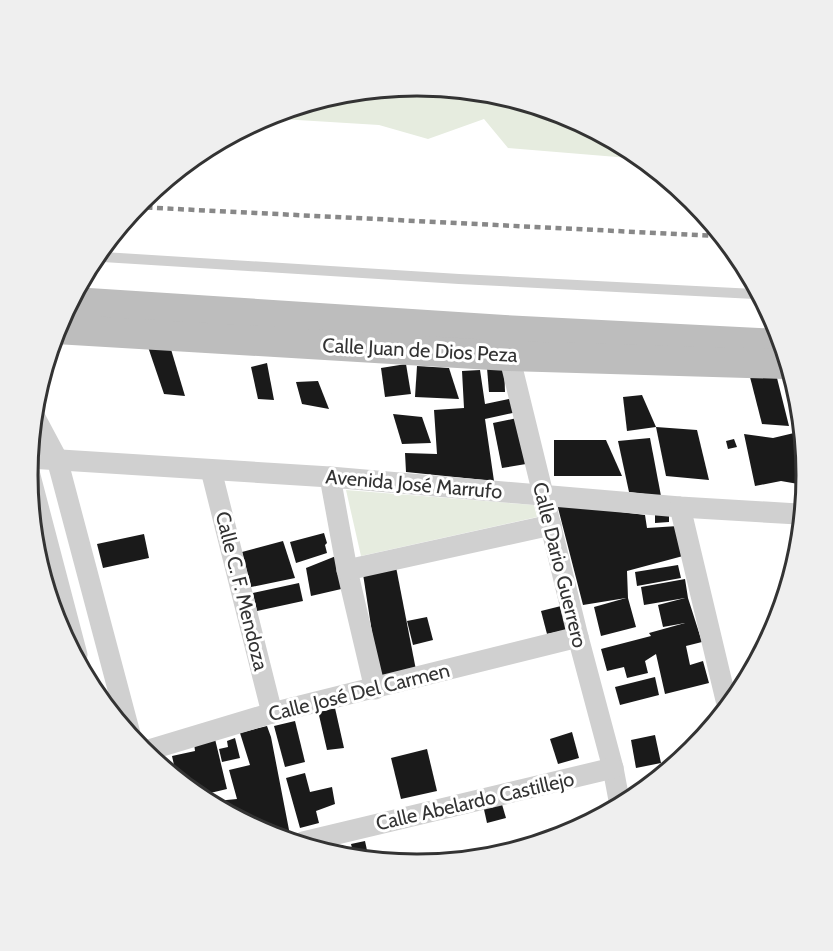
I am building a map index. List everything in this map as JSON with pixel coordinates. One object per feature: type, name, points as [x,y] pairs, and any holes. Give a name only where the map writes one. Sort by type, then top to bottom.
[{"type":"main road","name":"Calle Juan de Dios Peza","points":[[80,303],[506,343],[778,364]]},
{"type":"main road","name":"Calle Juan de Dios Peza","points":[[66,329],[506,343],[772,344]]},
{"type":"street","name":"Calle Dario Guerrero","points":[[506,343],[578,637],[613,768],[618,797]]},
{"type":"street","points":[[40,431],[57,459],[124,716]]},
{"type":"street","name":"Avenida José Marrufo","points":[[38,458],[330,477],[680,507],[793,514]]},
{"type":"street","name":"Calle C. F. Mendoza","points":[[211,470],[272,713]]},
{"type":"street","points":[[330,477],[347,570],[375,689]]},
{"type":"street","points":[[680,507],[725,695]]},
{"type":"street","points":[[39,511],[70,630]]},
{"type":"street","points":[[347,570],[551,525]]},
{"type":"street","name":"Calle José Del Carmen","points":[[155,748],[272,713],[578,637]]},
{"type":"street","name":"Calle Abelardo Castillejo","points":[[312,840],[613,768]]},
{"type":"lane","points":[[108,256],[459,279],[749,294]]},
{"type":"shaded area","points":[[416,96],[441,97],[515,109],[562,125],[623,158],[508,148],[484,119],[428,139],[379,125],[288,119],[318,109],[367,100]]},
{"type":"shaded area","points":[[346,490],[534,505],[537,517],[361,556]]},
{"type":"building","points":[[147,344],[170,346],[185,396],[164,394]]},
{"type":"building","points":[[267,363],[274,400],[258,399],[251,367]]},
{"type":"building","points":[[406,364],[411,394],[385,397],[381,368]]},
{"type":"building","points":[[417,366],[449,368],[459,399],[415,397]]},
{"type":"building","points":[[504,367],[505,392],[489,392],[487,368]]},
{"type":"building","points":[[480,370],[485,404],[514,398],[517,412],[485,419],[494,481],[406,472],[405,453],[437,454],[434,410],[464,408],[462,371]]},
{"type":"building","points":[[775,370],[789,426],[762,424],[750,377]]},
{"type":"building","points":[[318,381],[329,409],[302,404],[296,382]]},
{"type":"building","points":[[642,395],[656,427],[627,431],[623,397]]},
{"type":"building","points":[[393,414],[422,417],[431,443],[402,444]]},
{"type":"building","points":[[517,418],[526,464],[502,468],[493,423]]},
{"type":"building","points":[[656,427],[697,430],[709,480],[666,476]]},
{"type":"building","points":[[793,433],[796,484],[781,481],[755,486],[744,434],[773,438]]},
{"type":"building","points":[[650,438],[661,496],[629,492],[618,441]]},
{"type":"building","points":[[734,439],[737,447],[728,449],[726,441]]},
{"type":"building","points":[[554,440],[606,440],[622,476],[554,476]]},
{"type":"building","points":[[557,504],[645,515],[647,528],[678,526],[683,556],[627,571],[628,598],[636,627],[601,636],[594,607],[626,598],[583,605]]},
{"type":"building","points":[[655,511],[669,512],[669,522],[655,523]]},
{"type":"building","points":[[324,533],[327,553],[296,563],[290,542]]},
{"type":"building","points":[[144,534],[149,558],[103,568],[97,544]]},
{"type":"building","points":[[283,541],[295,578],[251,587],[242,552]]},
{"type":"building","points":[[341,554],[350,587],[311,596],[306,568]]},
{"type":"building","points":[[678,565],[681,578],[637,586],[635,572]]},
{"type":"building","points":[[396,567],[416,670],[379,678],[363,574]]},
{"type":"building","points":[[685,579],[688,598],[702,642],[686,646],[690,665],[703,661],[709,683],[665,694],[656,654],[645,661],[648,673],[627,678],[624,667],[607,671],[601,649],[651,636],[649,633],[685,623],[663,627],[658,605],[685,598],[644,605],[641,587]]},
{"type":"building","points":[[299,583],[303,601],[257,611],[253,593]]},
{"type":"building","points":[[561,606],[567,630],[547,634],[541,611]]},
{"type":"building","points":[[427,617],[433,640],[413,645],[407,621]]},
{"type":"building","points":[[655,677],[659,695],[620,705],[615,687]]},
{"type":"building","points":[[335,708],[344,748],[327,750],[318,711]]},
{"type":"building","points":[[295,721],[305,762],[285,767],[274,726]]},
{"type":"building","points":[[267,726],[289,832],[271,826],[221,800],[237,799],[229,770],[250,765],[240,733]]},
{"type":"building","points":[[572,732],[579,758],[558,764],[550,739]]},
{"type":"building","points":[[655,735],[661,763],[636,768],[631,740]]},
{"type":"building","points":[[235,738],[240,758],[222,762],[219,749],[228,747],[227,741]]},
{"type":"building","points":[[215,739],[227,789],[210,793],[174,766],[172,756],[195,751],[194,743]]},
{"type":"building","points":[[427,749],[437,791],[401,799],[391,758]]},
{"type":"building","points":[[305,773],[310,792],[332,787],[335,804],[316,811],[319,823],[300,828],[286,778]]},
{"type":"building","points":[[501,801],[506,818],[487,823],[483,805]]},
{"type":"building","points":[[365,841],[367,851],[352,849],[351,844]]},
{"type":"railway","points":[[149,208],[709,236]]}]
